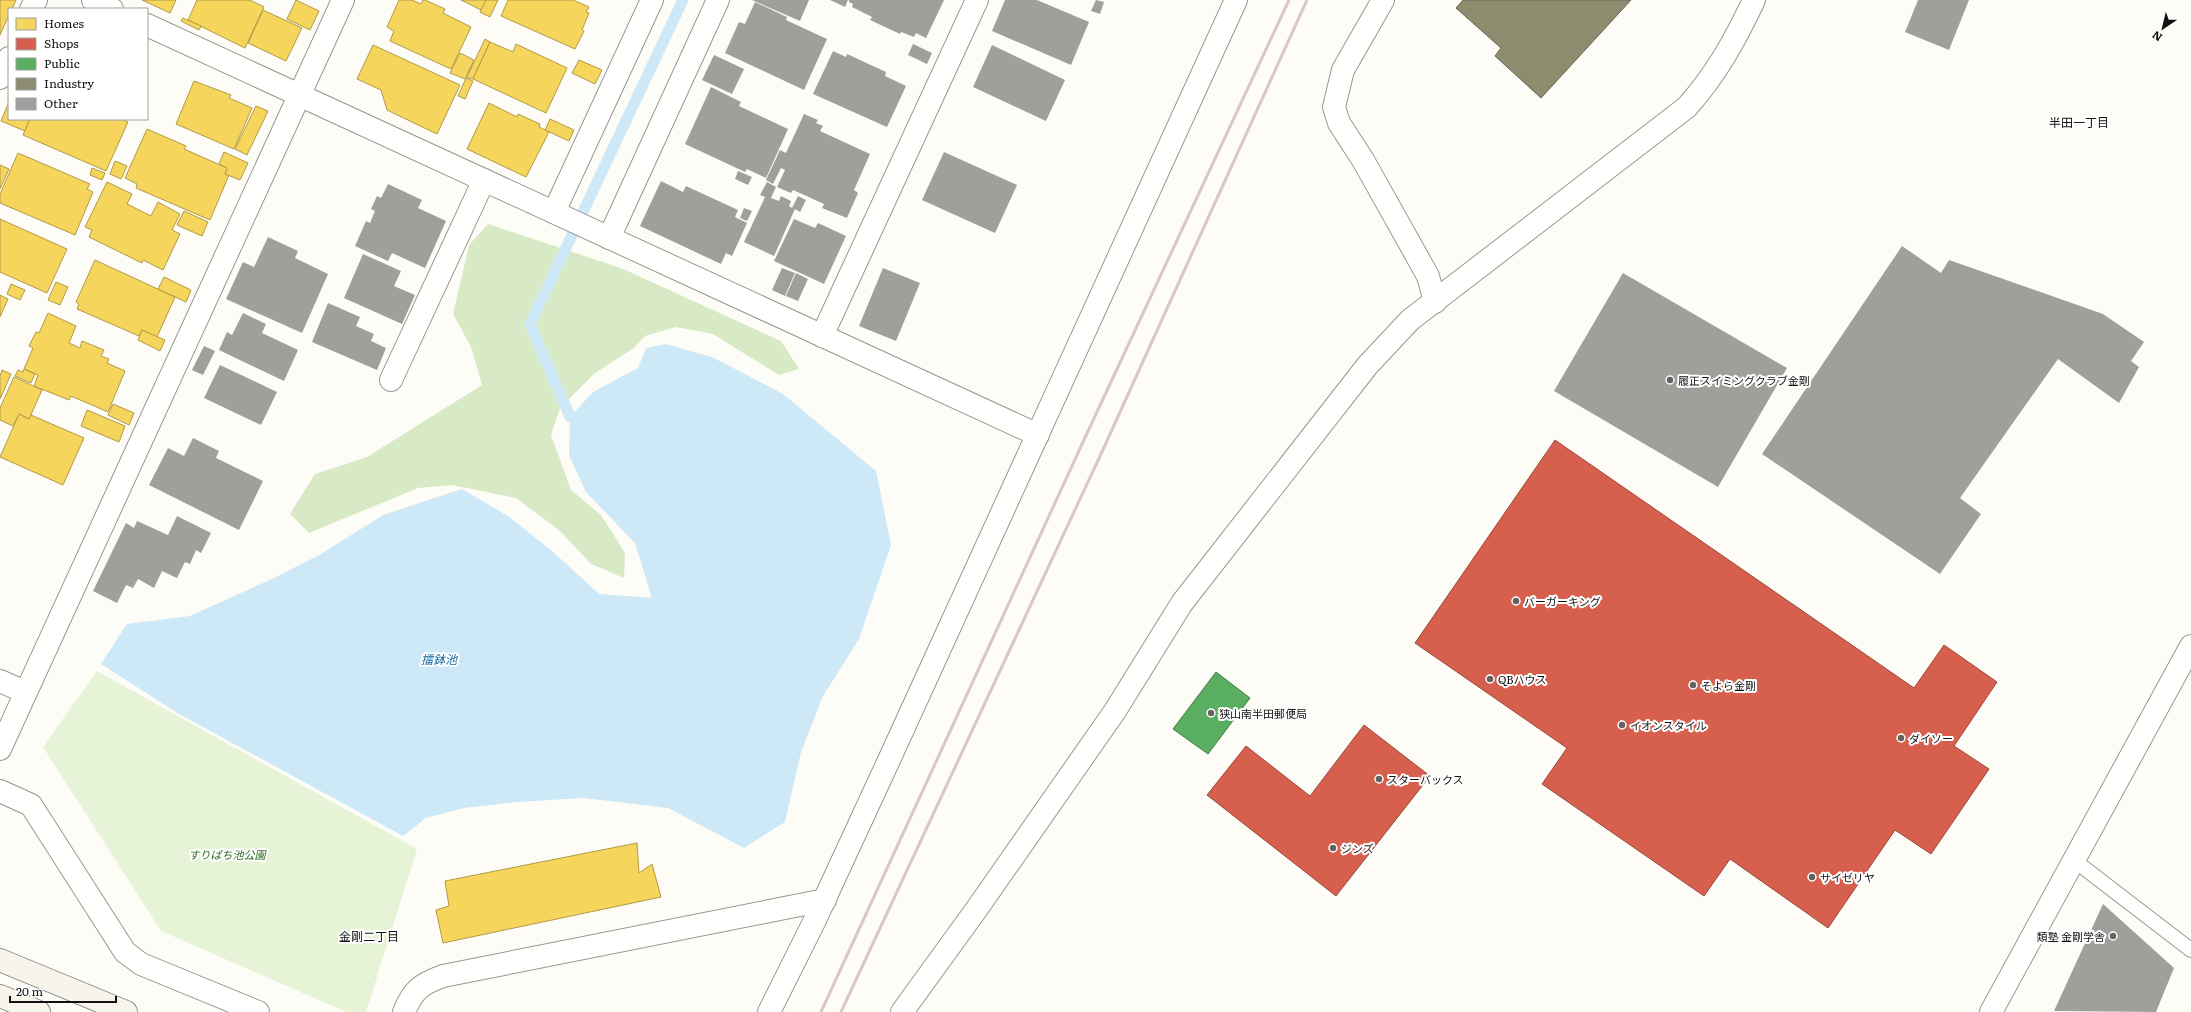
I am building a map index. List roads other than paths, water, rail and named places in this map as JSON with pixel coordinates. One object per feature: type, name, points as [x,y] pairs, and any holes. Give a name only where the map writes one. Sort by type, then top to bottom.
[{"type":"main road","points":[[0,960],[126,1012]]},
{"type":"main road","points":[[0,996],[39,1012]]},
{"type":"street","points":[[93,0],[110,8]]},
{"type":"street","points":[[0,749],[343,0]]},
{"type":"street","points":[[561,216],[652,0]]},
{"type":"street","points":[[601,234],[718,0]]},
{"type":"street","points":[[822,336],[977,0]]},
{"type":"street","points":[[770,1012],[825,900],[1236,0]]},
{"type":"street","points":[[1384,0],[1343,70],[1334,107],[1339,124],[1363,160],[1428,276],[1436,302]]},
{"type":"street","points":[[902,1012],[976,910],[1115,711],[1182,603],[1367,366],[1410,320],[1436,302],[1587,182],[1635,148],[1688,107],[1709,83],[1732,47],[1754,0]]},
{"type":"street","points":[[148,25],[1038,435]]},
{"type":"street","points":[[0,78],[8,60]]},
{"type":"street","points":[[391,380],[484,180]]},
{"type":"street","points":[[1991,1012],[2075,861],[2191,646]]},
{"type":"street","points":[[0,681],[25,692]]},
{"type":"street","points":[[0,791],[32,805],[125,952],[141,964],[258,1012]]},
{"type":"street","points":[[404,1012],[416,990],[427,981],[443,976],[825,900]]},
{"type":"lane","points":[[2075,861],[2191,950]]},
{"type":"water","name":"擂鉢池","points":[[666,344],[712,357],[783,394],[876,471],[891,545],[859,639],[823,696],[801,752],[785,822],[744,848],[668,808],[584,798],[517,802],[464,808],[426,818],[403,836],[179,714],[101,664],[127,624],[190,616],[272,579],[321,554],[383,515],[462,489],[508,516],[552,551],[599,594],[652,598],[635,543],[586,492],[569,455],[570,417],[593,392],[638,368],[646,348]]},
{"type":"waterway","points":[[570,417],[530,324],[683,0]]},
{"type":"railway","points":[[821,1012],[1083,442],[1289,0]]},
{"type":"railway","points":[[841,1012],[1101,454],[1307,0]]},
{"type":"place","name":"履正スイミングクラブ金剛","points":[[1670,380]]},
{"type":"place","name":"バーガーキング","points":[[1516,601]]},
{"type":"place","name":"QBハウス","points":[[1490,679]]},
{"type":"place","name":"そよら金剛","points":[[1693,685]]},
{"type":"place","name":"狭山南半田郵便局","points":[[1211,713]]},
{"type":"place","name":"イオンスタイル","points":[[1622,725]]},
{"type":"place","name":"ダイソー","points":[[1901,738]]},
{"type":"place","name":"スターバックス","points":[[1379,779]]},
{"type":"place","name":"ジンズ","points":[[1333,848]]},
{"type":"place","name":"サイゼリヤ","points":[[1812,877]]},
{"type":"place","name":"類塾 金剛学舎","points":[[2113,936]]},
{"type":"district","name":"半田一丁目","points":[[2079,122]]},
{"type":"district","name":"金剛二丁目","points":[[369,936]]},
{"type":"park label","name":"すりばち池公園","points":[[227,854]]}]
